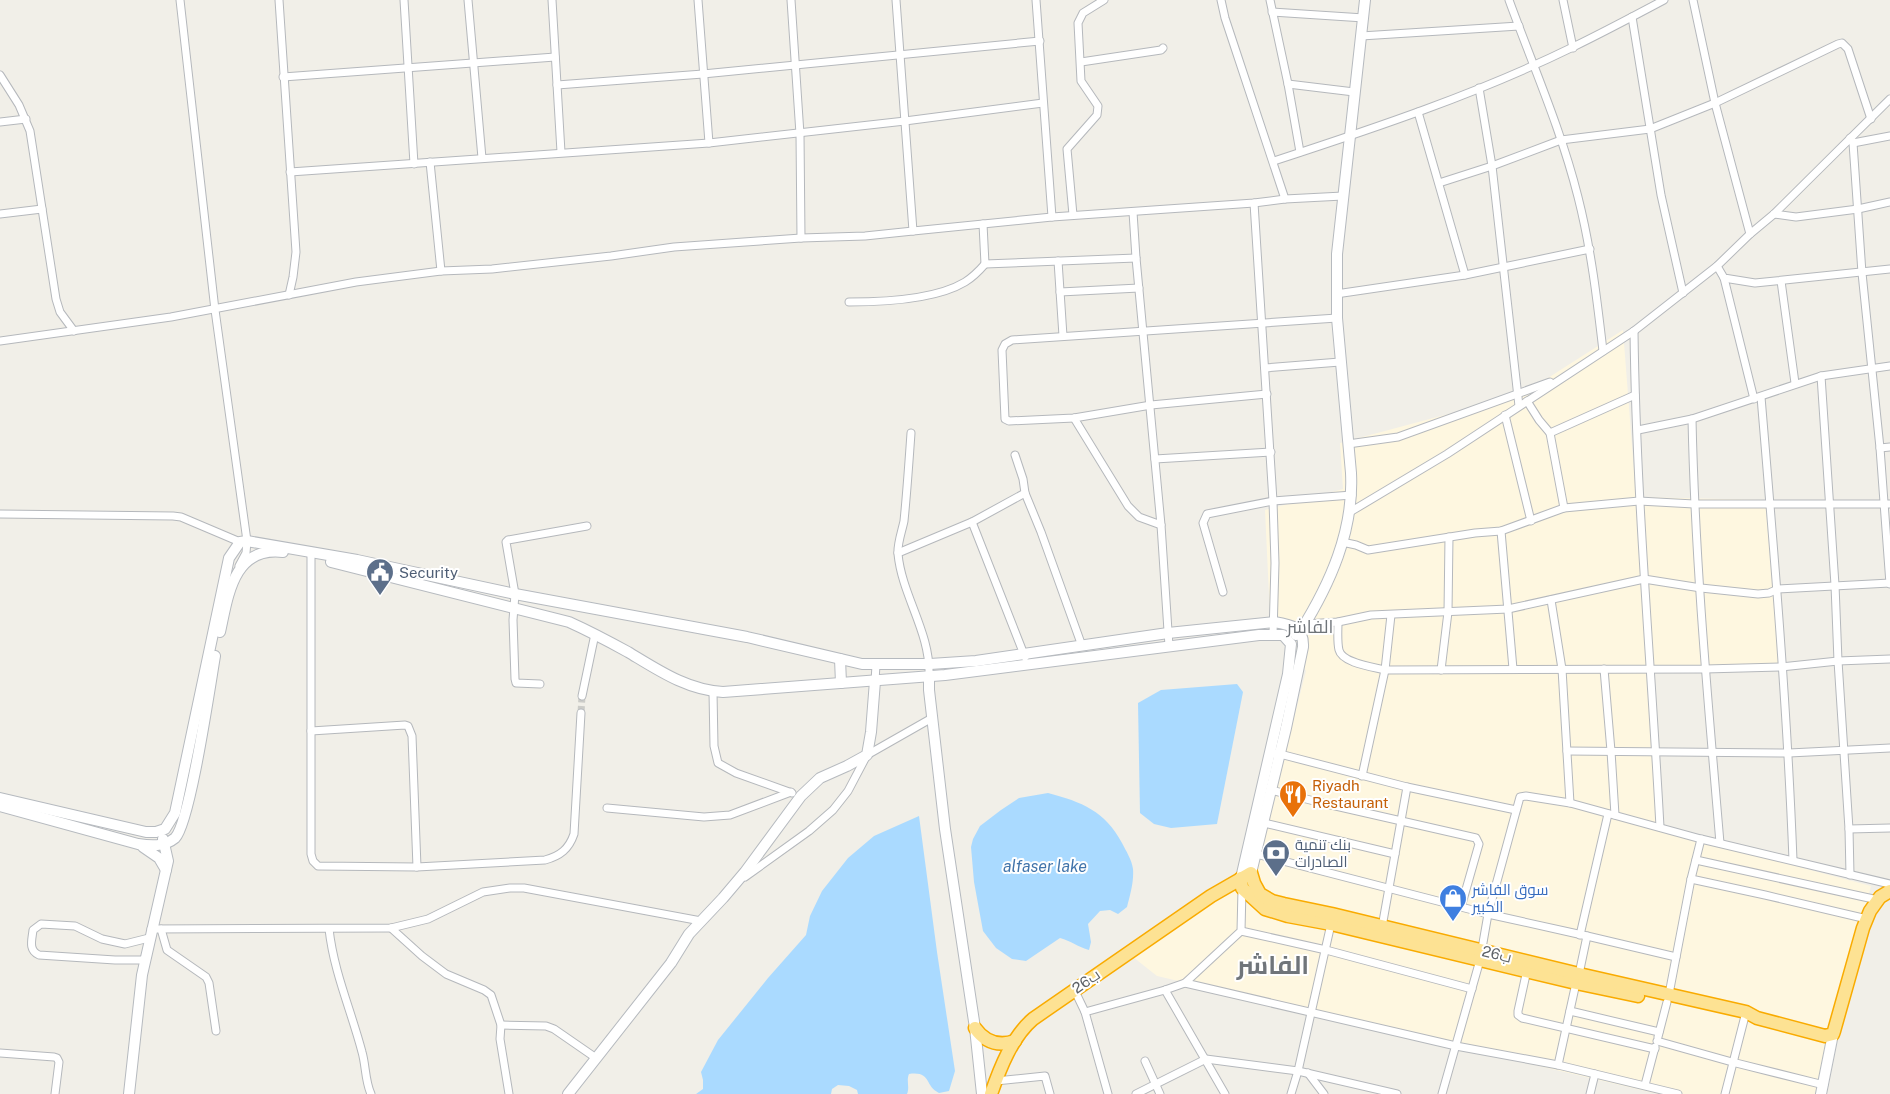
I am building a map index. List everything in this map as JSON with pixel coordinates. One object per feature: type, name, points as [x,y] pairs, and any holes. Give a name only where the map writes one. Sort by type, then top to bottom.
[{"type":"highway","name":"26ب","points":[[991,1094],[1015,1041],[1028,1023],[1211,896],[1248,884]]},
{"type":"highway","name":"26ب","points":[[1248,884],[1265,909],[1288,916],[1482,955],[1749,1016],[1822,1036],[1833,1034]]},
{"type":"highway","name":"26ب","points":[[1248,884],[1272,901],[1382,927],[1482,955],[1527,970],[1577,978]]},
{"type":"highway","points":[[1833,1034],[1870,911],[1878,900],[1890,891]]},
{"type":"highway","points":[[975,1028],[979,1034],[992,1043],[1007,1044],[1015,1041]]},
{"type":"street","points":[[0,798],[146,832],[162,831],[169,825],[175,813],[232,582],[246,553],[215,310],[180,0]]},
{"type":"street","points":[[278,0],[296,252],[289,295]]},
{"type":"street","points":[[404,0],[414,164]]},
{"type":"street","points":[[468,0],[482,158]]},
{"type":"street","points":[[561,0],[552,1],[561,152]]},
{"type":"street","points":[[698,0],[709,143]]},
{"type":"street","points":[[791,0],[800,134],[801,238]]},
{"type":"street","points":[[896,0],[913,231]]},
{"type":"street","points":[[1036,0],[1052,217]]},
{"type":"street","points":[[1073,215],[1067,149],[1098,115],[1098,106],[1081,81],[1078,22],[1083,12],[1104,0]]},
{"type":"street","points":[[1221,0],[1225,18],[1274,161],[1285,199]]},
{"type":"street","points":[[1270,0],[1300,152]]},
{"type":"street","points":[[1288,639],[1303,628],[1325,591],[1350,512],[1352,494],[1337,318],[1337,254],[1365,0]]},
{"type":"street","points":[[1509,0],[1535,65],[1578,196],[1590,249],[1603,351]]},
{"type":"street","points":[[1563,0],[1573,48]]},
{"type":"street","points":[[1274,161],[1350,137],[1418,112],[1535,65],[1573,48],[1664,0]]},
{"type":"street","points":[[1693,0],[1715,103],[1750,234]]},
{"type":"street","points":[[1272,12],[1364,18]]},
{"type":"street","points":[[1632,17],[1661,195],[1683,293]]},
{"type":"street","points":[[1361,36],[1519,26]]},
{"type":"street","points":[[557,85],[704,74],[1040,41]]},
{"type":"street","points":[[1439,183],[1492,166],[1561,140],[1650,129],[1715,103],[1842,43],[1848,49],[1870,119]]},
{"type":"street","points":[[1081,62],[1161,50],[1163,48]]},
{"type":"street","points":[[283,77],[555,57]]},
{"type":"street","points":[[0,75],[19,105],[30,131],[56,299],[60,312],[74,331]]},
{"type":"street","points":[[1288,84],[1354,92]]},
{"type":"street","points":[[1479,88],[1492,166],[1519,406]]},
{"type":"street","points":[[1350,512],[1447,454],[1634,331],[1717,266],[1852,140],[1890,99]]},
{"type":"street","points":[[290,172],[709,143],[800,134],[1043,103]]},
{"type":"street","points":[[1418,112],[1465,275]]},
{"type":"street","points":[[0,122],[26,119]]},
{"type":"street","points":[[1852,140],[1890,136]]},
{"type":"street","points":[[406,576],[569,622],[596,634],[658,671],[692,686],[714,692],[929,676],[1023,654],[1215,628],[1274,622],[1303,628],[1371,615],[1508,609],[1644,579],[1758,594],[1769,593],[1778,589],[1890,584],[1887,504],[1862,273],[1852,140]]},
{"type":"street","points":[[430,162],[441,271]]},
{"type":"street","points":[[0,341],[215,310],[356,282],[441,271],[492,269],[674,247],[801,238],[865,236],[1073,215],[1343,196]]},
{"type":"street","points":[[1774,214],[1796,217],[1890,202]]},
{"type":"street","points":[[1254,203],[1271,452],[1275,563],[1273,634]]},
{"type":"street","points":[[0,214],[42,209]]},
{"type":"street","points":[[1133,212],[1161,525],[1169,646]]},
{"type":"street","points":[[849,302],[872,302],[920,296],[942,291],[963,283],[975,275],[985,264],[983,224]]},
{"type":"street","points":[[1336,294],[1465,275],[1590,249]]},
{"type":"street","points":[[985,264],[1136,258]]},
{"type":"street","points":[[1058,261],[1063,336]]},
{"type":"street","points":[[1717,266],[1724,278],[1758,398],[1778,589],[1789,753],[1793,860]]},
{"type":"street","points":[[1724,278],[1755,283],[1890,269]]},
{"type":"street","points":[[1781,281],[1795,383]]},
{"type":"street","points":[[1060,292],[1139,288]]},
{"type":"street","points":[[1267,394],[1151,405],[1074,418],[1009,421],[1005,418],[1002,350],[1005,344],[1012,340],[1337,318]]},
{"type":"street","points":[[1634,331],[1639,500],[1660,827]]},
{"type":"street","points":[[1265,368],[1340,362]]},
{"type":"street","points":[[1638,430],[1692,419],[1758,398],[1795,383],[1821,376],[1872,367],[1890,366]]},
{"type":"street","points":[[1821,376],[1835,585],[1850,875]]},
{"type":"street","points":[[1348,444],[1398,437],[1562,378]]},
{"type":"street","points":[[1550,433],[1635,395]]},
{"type":"street","points":[[1527,401],[1550,433],[1564,508]]},
{"type":"street","points":[[1505,415],[1531,521]]},
{"type":"street","points":[[1074,418],[1128,506],[1139,517],[1161,525]]},
{"type":"street","points":[[1692,419],[1694,504],[1705,669],[1720,843]]},
{"type":"street","points":[[911,433],[903,523],[898,552],[903,576],[927,647],[930,664],[932,718],[945,829],[975,1028],[982,1094]]},
{"type":"street","points":[[1880,448],[1890,447]]},
{"type":"street","points":[[1155,459],[1271,452]]},
{"type":"street","points":[[1015,455],[1023,479],[1025,493],[1082,646]]},
{"type":"street","points":[[898,552],[972,522],[1025,493]]},
{"type":"street","points":[[1223,592],[1204,523],[1207,514],[1273,501],[1352,494]]},
{"type":"street","points":[[1342,542],[1368,550],[1500,531],[1564,508],[1639,500],[1694,504],[1887,504]]},
{"type":"street","points":[[0,514],[181,517],[244,542],[406,576],[747,637],[862,664],[977,666],[1027,664],[1216,640],[1273,634],[1283,635],[1288,639],[1291,649],[1288,674],[1271,790],[1259,822],[1256,854],[1248,884]]},
{"type":"street","points":[[972,522],[1027,664]]},
{"type":"street","points":[[540,684],[516,683],[515,594],[506,547],[508,540],[587,526]]},
{"type":"street","points":[[1500,531],[1513,669]]},
{"type":"street","points":[[1441,670],[1448,612],[1449,537]]},
{"type":"street","points":[[0,806],[150,846],[164,844],[178,834],[184,818],[229,558],[244,542]]},
{"type":"street","points":[[236,572],[249,560],[262,553],[278,552],[311,555]]},
{"type":"street","points":[[311,555],[311,854],[313,861],[318,866],[323,868],[417,867],[545,860],[556,857],[571,843],[574,834],[581,714]]},
{"type":"street","points":[[1551,600],[1562,669],[1570,804]]},
{"type":"street","points":[[1362,776],[1385,670],[1391,614]]},
{"type":"street","points":[[1338,622],[1339,650],[1342,657],[1354,663],[1385,670],[1705,669],[1782,667],[1838,661],[1890,660]]},
{"type":"street","points":[[1215,628],[1216,640]]},
{"type":"street","points":[[1085,1012],[1185,983],[1241,931],[1259,822],[1303,647],[1303,628]]},
{"type":"street","points":[[582,696],[596,634]]},
{"type":"street","points":[[1102,643],[1104,654]]},
{"type":"street","points":[[840,659],[841,683]]},
{"type":"street","points":[[733,886],[762,863],[809,831],[833,810],[848,791],[867,755],[871,732],[876,665]]},
{"type":"street","points":[[1558,1065],[1577,978],[1583,936],[1612,814],[1612,751],[1604,669]]},
{"type":"street","points":[[714,692],[714,746],[718,763],[736,773],[796,794]]},
{"type":"street","points":[[606,808],[704,817],[730,814],[796,794],[820,778],[847,766],[932,718]]},
{"type":"street","points":[[311,731],[408,726],[412,736],[417,867]]},
{"type":"street","points":[[1568,751],[1789,753],[1890,748]]},
{"type":"street","points":[[1275,753],[1407,787],[1516,810]]},
{"type":"street","points":[[1382,927],[1403,820],[1407,787]]},
{"type":"street","points":[[1271,790],[1476,838],[1479,844],[1461,907]]},
{"type":"street","points":[[568,1094],[671,963],[689,934],[733,886],[796,794]]},
{"type":"street","points":[[1442,1094],[1482,955],[1488,914],[1520,797],[1526,796],[1570,804],[1701,839],[1890,884]]},
{"type":"street","points":[[1259,822],[1395,854]]},
{"type":"street","points":[[1849,829],[1890,828]]},
{"type":"street","points":[[129,1094],[144,960],[154,932],[168,861],[162,831]]},
{"type":"street","points":[[1645,1085],[1668,998],[1691,879],[1701,839]]},
{"type":"street","points":[[138,844],[158,858],[166,870]]},
{"type":"street","points":[[1256,854],[1488,914],[1676,957]]},
{"type":"street","points":[[1696,860],[1878,900]]},
{"type":"street","points":[[1691,879],[1765,894],[1867,920]]},
{"type":"street","points":[[144,960],[39,955],[35,953],[31,945],[33,930],[41,924],[74,926],[102,939],[125,944],[154,932],[391,928],[428,919],[483,892],[510,888],[524,888],[702,921]]},
{"type":"street","points":[[1292,1094],[1331,924]]},
{"type":"street","points":[[391,928],[422,956],[446,974],[484,990],[491,995],[501,1026],[500,1039],[509,1094]]},
{"type":"street","points":[[329,929],[333,961],[362,1051],[371,1094]]},
{"type":"street","points":[[1241,931],[1326,950],[1472,989]]},
{"type":"street","points":[[154,932],[167,950],[206,976],[209,983],[216,1031]]},
{"type":"street","points":[[1527,970],[1518,1015],[1522,1018],[1655,1049]]},
{"type":"street","points":[[1185,983],[1456,1046],[1558,1065],[1678,1094]]},
{"type":"street","points":[[1074,990],[1085,1012],[1108,1094]]},
{"type":"street","points":[[1166,990],[1225,1094]]},
{"type":"street","points":[[1570,1011],[1659,1032]]},
{"type":"street","points":[[1725,1094],[1732,1062],[1749,1016]]},
{"type":"street","points":[[501,1026],[546,1026],[554,1029],[596,1058]]},
{"type":"street","points":[[1657,1041],[1822,1089],[1833,1034]]},
{"type":"street","points":[[0,1054],[58,1058],[55,1094]]},
{"type":"street","points":[[1136,1094],[1206,1059],[1298,1070],[1397,1094]]},
{"type":"street","points":[[1145,1061],[1160,1094]]},
{"type":"street","points":[[1308,1073],[1324,1094]]},
{"type":"street","points":[[1590,1094],[1594,1074]]},
{"type":"street","points":[[996,1081],[1045,1076],[1050,1094]]},
{"type":"shaded area","points":[[1623,330],[1636,497],[1765,500],[1780,670],[1652,672],[1663,831],[1871,886],[1817,1094],[1658,1094],[1157,976],[1133,957],[1255,870],[1306,671],[1270,617],[1265,510],[1343,489],[1340,443],[1523,394]]},
{"type":"water","points":[[1237,684],[1243,692],[1217,824],[1171,828],[1154,824],[1140,813],[1138,703],[1161,690]]},
{"type":"water","name":"alfaser lake","points":[[1048,793],[1082,804],[1100,815],[1108,823],[1129,856],[1133,869],[1132,884],[1127,907],[1118,914],[1110,910],[1100,911],[1088,924],[1091,942],[1089,950],[1060,938],[1026,961],[1012,959],[996,948],[983,931],[974,882],[971,847],[980,826],[1001,810],[1019,798]]},
{"type":"water","points":[[919,816],[955,1071],[949,1091],[939,1093],[931,1087],[925,1077],[909,1074],[907,1094],[858,1094],[857,1090],[849,1086],[838,1085],[832,1089],[831,1094],[696,1094],[703,1089],[701,1072],[718,1040],[768,978],[806,935],[810,916],[822,891],[848,858],[874,836]]},
{"type":"tunnel","points":[[581,713],[582,696]]},
{"type":"place","name":"Security","points":[[380,596]]},
{"type":"place","name":"Riyadh Restaurant","points":[[1293,818]]},
{"type":"place","name":"بنك تنمية الصادرات","points":[[1276,877]]},
{"type":"place","name":"سوق الفاشر الكبير","points":[[1453,922]]},
{"type":"district","name":"الفاشر","points":[[1310,626]]},
{"type":"district","name":"الفاشر","points":[[1273,965]]}]
